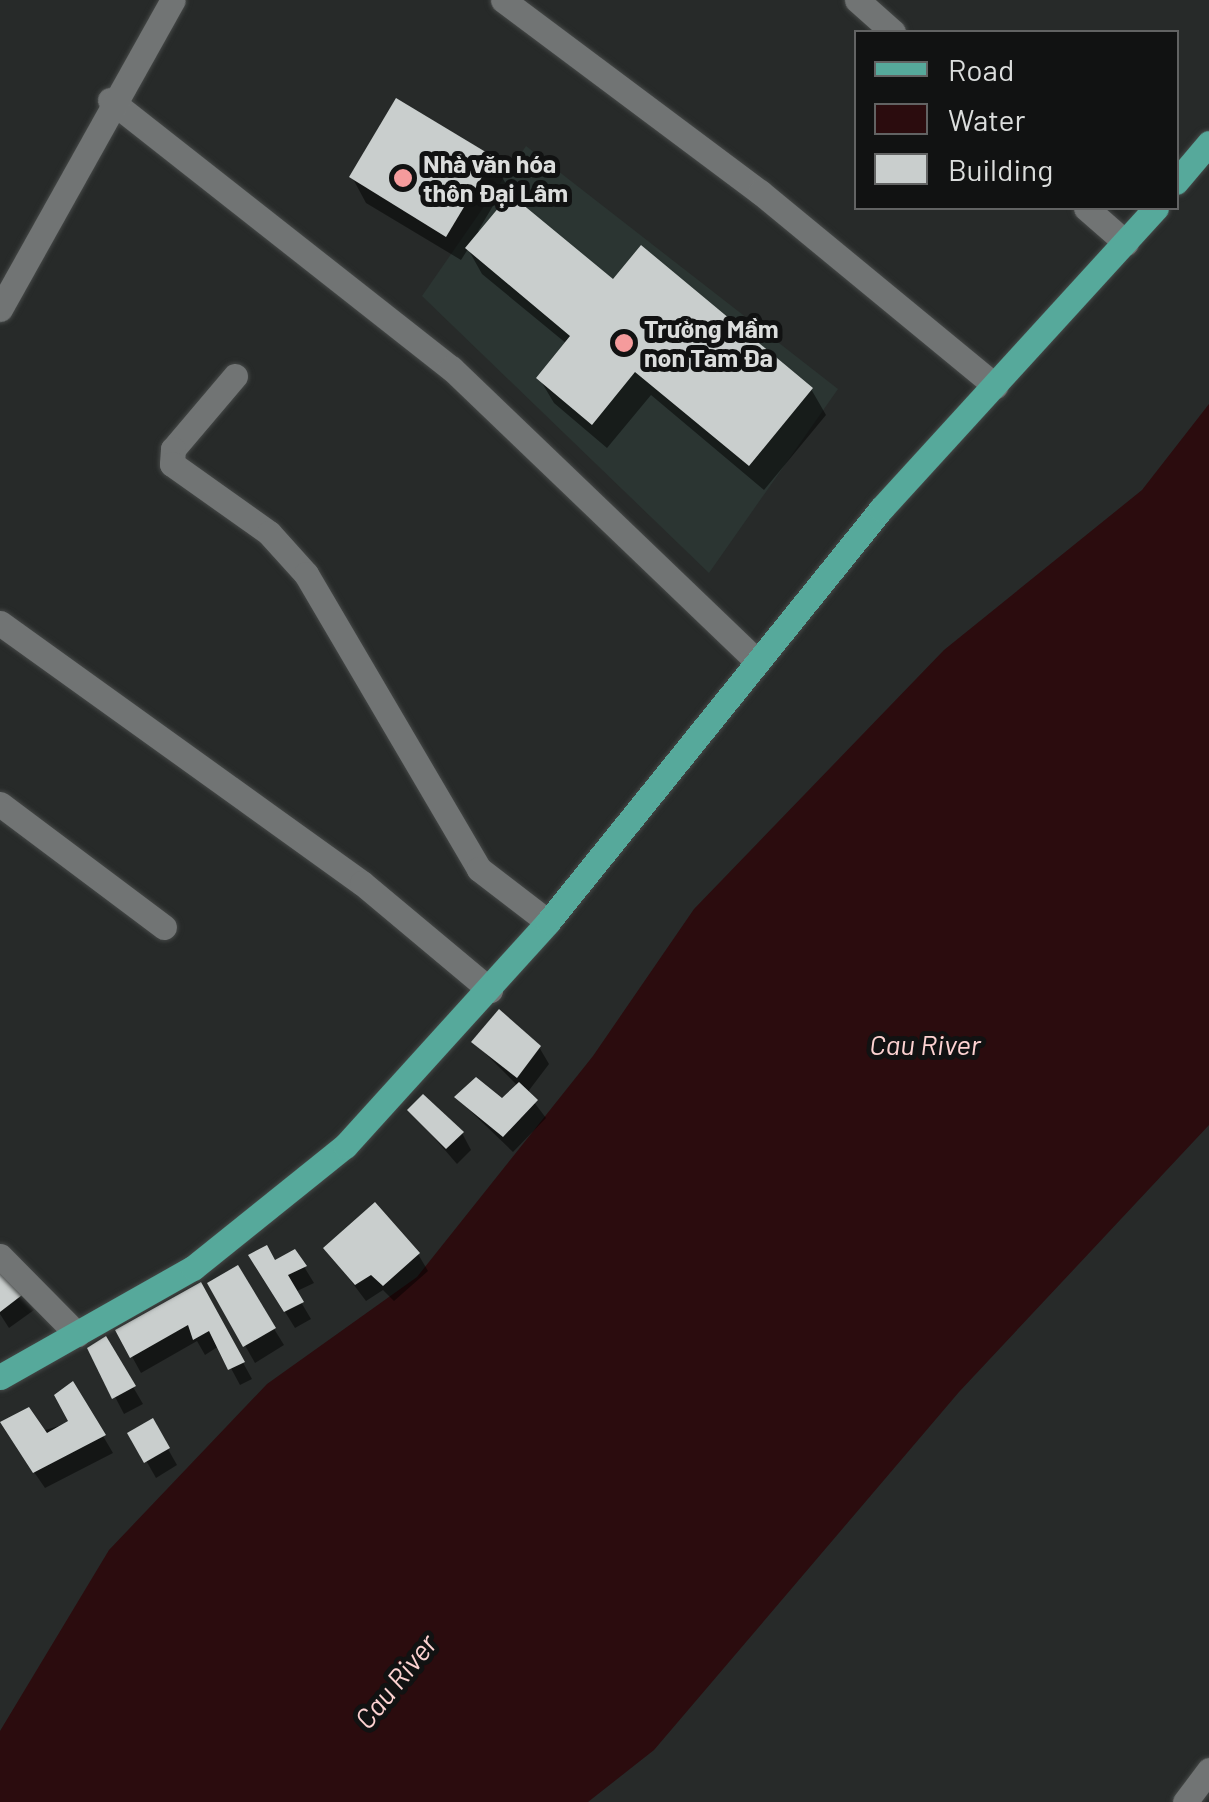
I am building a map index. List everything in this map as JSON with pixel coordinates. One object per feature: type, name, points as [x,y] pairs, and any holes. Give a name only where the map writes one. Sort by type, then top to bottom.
[{"type":"main road","points":[[1179,179],[1209,144]]},
{"type":"main road","points":[[0,1377],[193,1268],[290,1194],[490,990],[754,659],[1154,210]]},
{"type":"street","points":[[0,309],[110,100],[173,0]]},
{"type":"street","points":[[503,0],[760,192],[995,386]]},
{"type":"street","points":[[857,0],[891,30]]},
{"type":"street","points":[[110,100],[451,368],[754,659]]},
{"type":"street","points":[[1088,210],[1126,243]]},
{"type":"street","points":[[235,376],[173,449],[172,464],[269,533],[306,574],[479,869],[548,922]]},
{"type":"street","points":[[0,622],[362,882],[490,990]]},
{"type":"street","points":[[0,804],[164,927]]},
{"type":"street","points":[[0,1256],[78,1334]]},
{"type":"street","points":[[1185,1802],[1209,1770]]},
{"type":"shaded area","name":"Trường Mầm non Tam Đa","points":[[526,146],[838,389],[709,573],[422,296]]},
{"type":"water","name":"Cau River","points":[[1209,404],[1209,1125],[959,1392],[654,1750],[588,1802],[0,1802],[0,1731],[109,1550],[267,1384],[417,1277],[593,1056],[694,909],[944,650],[1142,490]]},
{"type":"building","points":[[396,98],[494,157],[446,237],[349,177]]},
{"type":"building","points":[[510,194],[613,279],[641,245],[813,388],[749,466],[635,372],[592,425],[536,378],[570,336],[465,248]]},
{"type":"building","points":[[499,1009],[541,1046],[517,1078],[471,1042]]},
{"type":"building","points":[[476,1077],[502,1098],[519,1082],[538,1100],[503,1137],[454,1097]]},
{"type":"building","points":[[423,1094],[464,1132],[446,1149],[407,1110]]},
{"type":"building","points":[[375,1202],[420,1253],[383,1286],[371,1275],[355,1285],[323,1248]]},
{"type":"building","points":[[267,1245],[275,1260],[295,1249],[307,1266],[288,1275],[304,1302],[284,1312],[248,1255]]},
{"type":"building","points":[[238,1265],[276,1328],[243,1347],[207,1283]]},
{"type":"building","points":[[0,1266],[26,1292],[0,1312]]},
{"type":"building","points":[[201,1282],[245,1362],[228,1370],[209,1331],[193,1340],[188,1325],[130,1358],[115,1330]]},
{"type":"building","points":[[106,1336],[136,1386],[112,1399],[87,1348]]},
{"type":"building","points":[[73,1381],[106,1435],[33,1473],[0,1422],[29,1407],[47,1433],[68,1421],[54,1395]]},
{"type":"building","points":[[153,1418],[170,1448],[144,1463],[127,1433]]},
{"type":"place","name":"Nhà văn hóa thôn Đại Lâm","points":[[403,178]]},
{"type":"place","name":"Trường Mầm non Tam Đa","points":[[624,343]]}]
